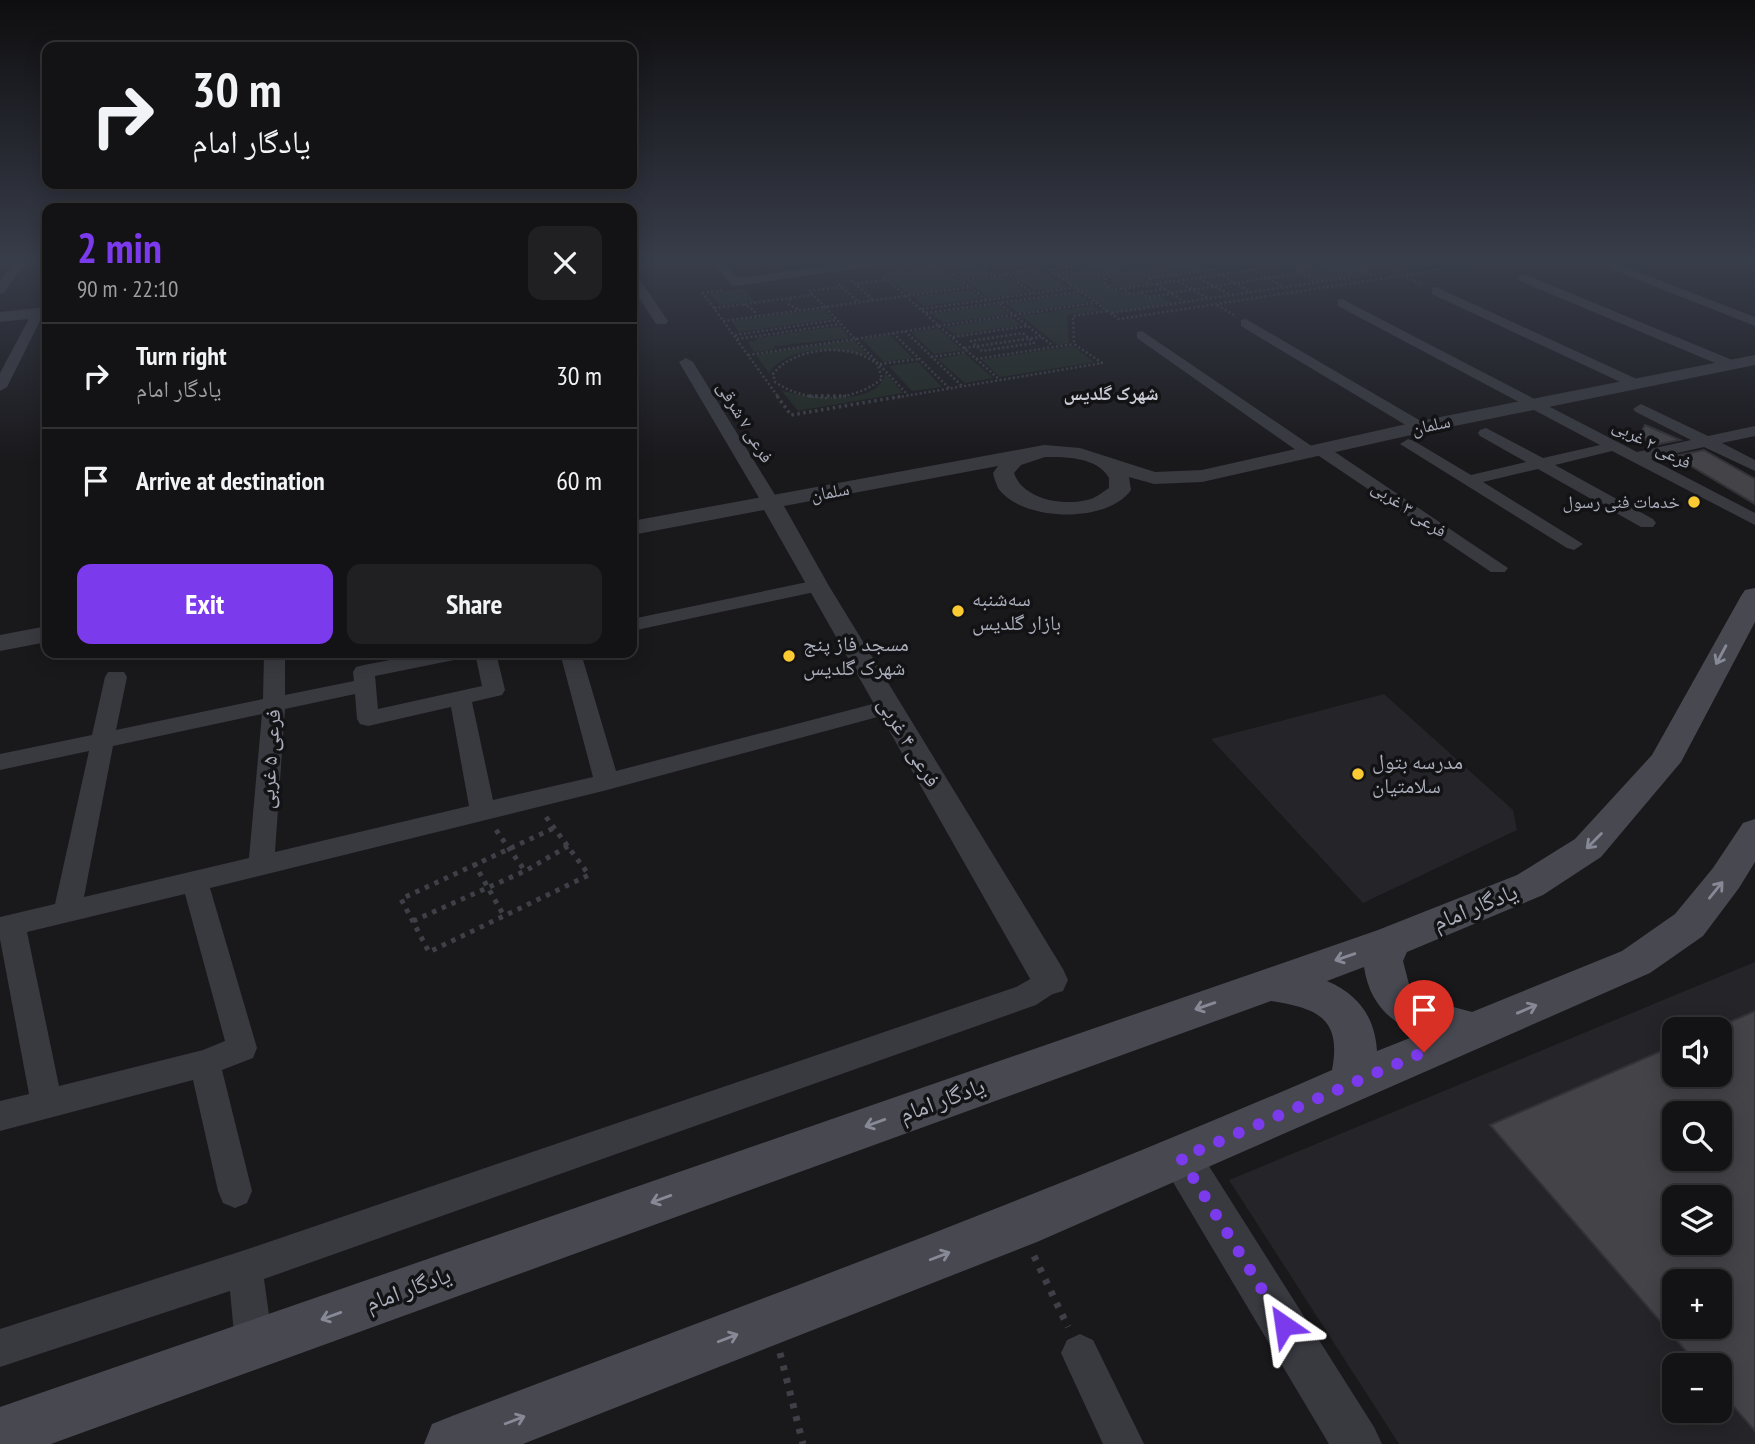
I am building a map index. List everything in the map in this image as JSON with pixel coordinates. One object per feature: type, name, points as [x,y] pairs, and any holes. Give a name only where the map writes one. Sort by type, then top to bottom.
[{"type":"main road","name":"یادگار امام","points":[[0,1434],[1392,941],[1530,885],[1588,848],[1665,762],[1755,596]]},
{"type":"main road","points":[[452,1444],[1020,1225],[1636,962],[1689,925],[1726,878],[1755,832]]},
{"type":"main road","points":[[1392,941],[1383,961],[1386,980],[1396,1000],[1420,1016],[1474,1031]]},
{"type":"main road","points":[[1270,984],[1305,988],[1332,1001],[1350,1019],[1357,1041],[1357,1060],[1351,1082]]},
{"type":"street","points":[[0,387],[34,328]]},
{"type":"street","points":[[1256,328],[1420,427]]},
{"type":"street","name":"فرعی ۲ غربی","points":[[1390,328],[1754,520]]},
{"type":"street","points":[[1517,328],[1634,383]]},
{"type":"street","points":[[1644,328],[1732,365]]},
{"type":"street","name":"فرعی ۳ غربی","points":[[1142,335],[1499,568]]},
{"type":"street","name":"سلمان","points":[[637,527],[1044,451],[1080,453],[1154,478],[1202,476],[1420,427],[1755,360]]},
{"type":"street","name":"فرعی ۷ شرقی","points":[[686,362],[771,503]]},
{"type":"street","points":[[1641,409],[1755,466]]},
{"type":"street","points":[[1636,457],[1755,430]]},
{"type":"street","points":[[1486,433],[1647,523]]},
{"type":"street","points":[[1408,444],[1574,544]]},
{"type":"street","points":[[1469,480],[1615,446]]},
{"type":"street","points":[[1012,492],[1004,484],[1002,474],[1015,459],[1028,454]]},
{"type":"street","points":[[901,479],[959,477],[988,480],[1026,500],[1064,508],[1101,504],[1113,497],[1120,490],[1121,481],[1109,465]]},
{"type":"street","points":[[1113,497],[1202,476]]},
{"type":"street","name":"فرعی ۴ غربی","points":[[771,503],[817,586],[1050,980]]},
{"type":"street","points":[[637,624],[817,586]]},
{"type":"street","points":[[0,643],[42,635]]},
{"type":"street","name":"فرعی ۵ غربی","points":[[261,865],[274,707],[274,658]]},
{"type":"street","points":[[433,658],[364,672],[368,719],[494,690],[492,658]]},
{"type":"street","points":[[571,658],[607,782]]},
{"type":"street","points":[[67,912],[116,677]]},
{"type":"street","points":[[0,762],[274,707],[366,685]]},
{"type":"street","points":[[460,698],[483,812]]},
{"type":"street","points":[[47,1104],[6,926],[607,782],[888,707]]},
{"type":"street","points":[[0,1116],[205,1063],[242,1048],[195,881]]},
{"type":"street","points":[[0,1348],[245,1268],[1026,996],[1050,980]]},
{"type":"street","points":[[205,1063],[234,1191]]},
{"type":"street","points":[[1181,1158],[1357,1444]]},
{"type":"street","points":[[245,1268],[254,1344]]},
{"type":"street","points":[[1080,1353],[1124,1444]]},
{"type":"path","points":[[729,328],[791,415],[1102,363],[1074,344],[976,359]]},
{"type":"path","points":[[735,337],[795,328]]},
{"type":"path","points":[[845,328],[908,395]]},
{"type":"path","points":[[748,355],[922,328]]},
{"type":"path","points":[[942,328],[1000,380]]},
{"type":"path","points":[[952,337],[1013,328]]},
{"type":"path","points":[[1030,328],[1054,347]]},
{"type":"path","points":[[1073,328],[1074,344]]},
{"type":"path","points":[[1004,330],[1030,351]]},
{"type":"path","points":[[904,331],[962,386]]},
{"type":"path","points":[[892,333],[949,388]]},
{"type":"path","points":[[1023,333],[1034,343],[982,351],[971,341],[996,337],[1011,335],[1023,333]]},
{"type":"path","points":[[977,334],[1003,355]]},
{"type":"path","points":[[996,337],[1009,346]]},
{"type":"path","points":[[964,348],[1041,337]]},
{"type":"path","points":[[775,382],[773,374],[777,366],[801,354],[836,351],[854,354],[879,364],[919,359]]},
{"type":"path","points":[[932,357],[968,352]]},
{"type":"path","points":[[768,383],[775,382],[795,393],[848,396],[875,386],[882,379],[883,371],[879,364]]},
{"type":"path","points":[[533,800],[568,846],[589,875],[429,952],[401,898],[554,828]]},
{"type":"path","points":[[483,812],[525,871]]},
{"type":"path","points":[[413,921],[525,871],[568,846]]},
{"type":"path","points":[[474,863],[504,916]]},
{"type":"path","points":[[1020,1225],[1080,1353]]},
{"type":"path","points":[[772,1321],[803,1444]]},
{"type":"shaded area","points":[[736,328],[765,328],[739,332]]},
{"type":"shaded area","points":[[842,328],[850,338],[774,346],[775,349],[754,352],[748,342],[757,340],[756,338]]},
{"type":"shaded area","points":[[938,328],[962,350],[934,354],[911,332]]},
{"type":"shaded area","points":[[948,328],[999,328],[955,335]]},
{"type":"shaded area","points":[[1037,328],[1068,328],[1069,343],[1058,345]]},
{"type":"shaded area","points":[[890,335],[912,358],[884,362],[862,339]]},
{"type":"shaded area","points":[[853,340],[869,356],[815,350],[788,357],[769,373],[756,355]]},
{"type":"shaded area","points":[[1073,346],[1094,362],[1000,377],[982,360]]},
{"type":"shaded area","points":[[965,354],[993,378],[965,383],[938,359]]},
{"type":"shaded area","points":[[918,362],[942,387],[912,391],[889,366]]},
{"type":"shaded area","points":[[885,373],[903,393],[798,411],[781,390],[806,396],[856,396],[869,392],[880,384]]},
{"type":"shaded area","name":"مدرسه بتول سلامتیان","points":[[1384,694],[1513,810],[1517,830],[1363,903],[1211,739]]},
{"type":"shaded area","points":[[1755,962],[1755,1444],[1399,1444],[1229,1180]]},
{"type":"building","points":[[1645,425],[1680,440],[1655,445],[1639,436]]},
{"type":"building","points":[[1704,450],[1755,479],[1755,504],[1674,456]]},
{"type":"building","points":[[1755,1011],[1755,1431],[1732,1405],[1732,1353],[1688,1353],[1675,1339],[1732,1339],[1732,1269],[1662,1269],[1662,1323],[1490,1125],[1662,1051],[1662,1087],[1732,1087],[1732,1021]]},
{"type":"place","name":"خدمات فنی رسول","points":[[1694,502]]},
{"type":"place","name":"سه‌شنبه بازار گلدیس","points":[[958,611]]},
{"type":"place","name":"مسجد فاز پنج شهرک گلدیس","points":[[789,656]]},
{"type":"place","name":"مدرسه بتول سلامتیان","points":[[1358,774]]},
{"type":"district","name":"شهرک گلدیس","points":[[1111,393]]},
{"type":"route","points":[[1284,1325],[1181,1158],[1424,1052]]}]
